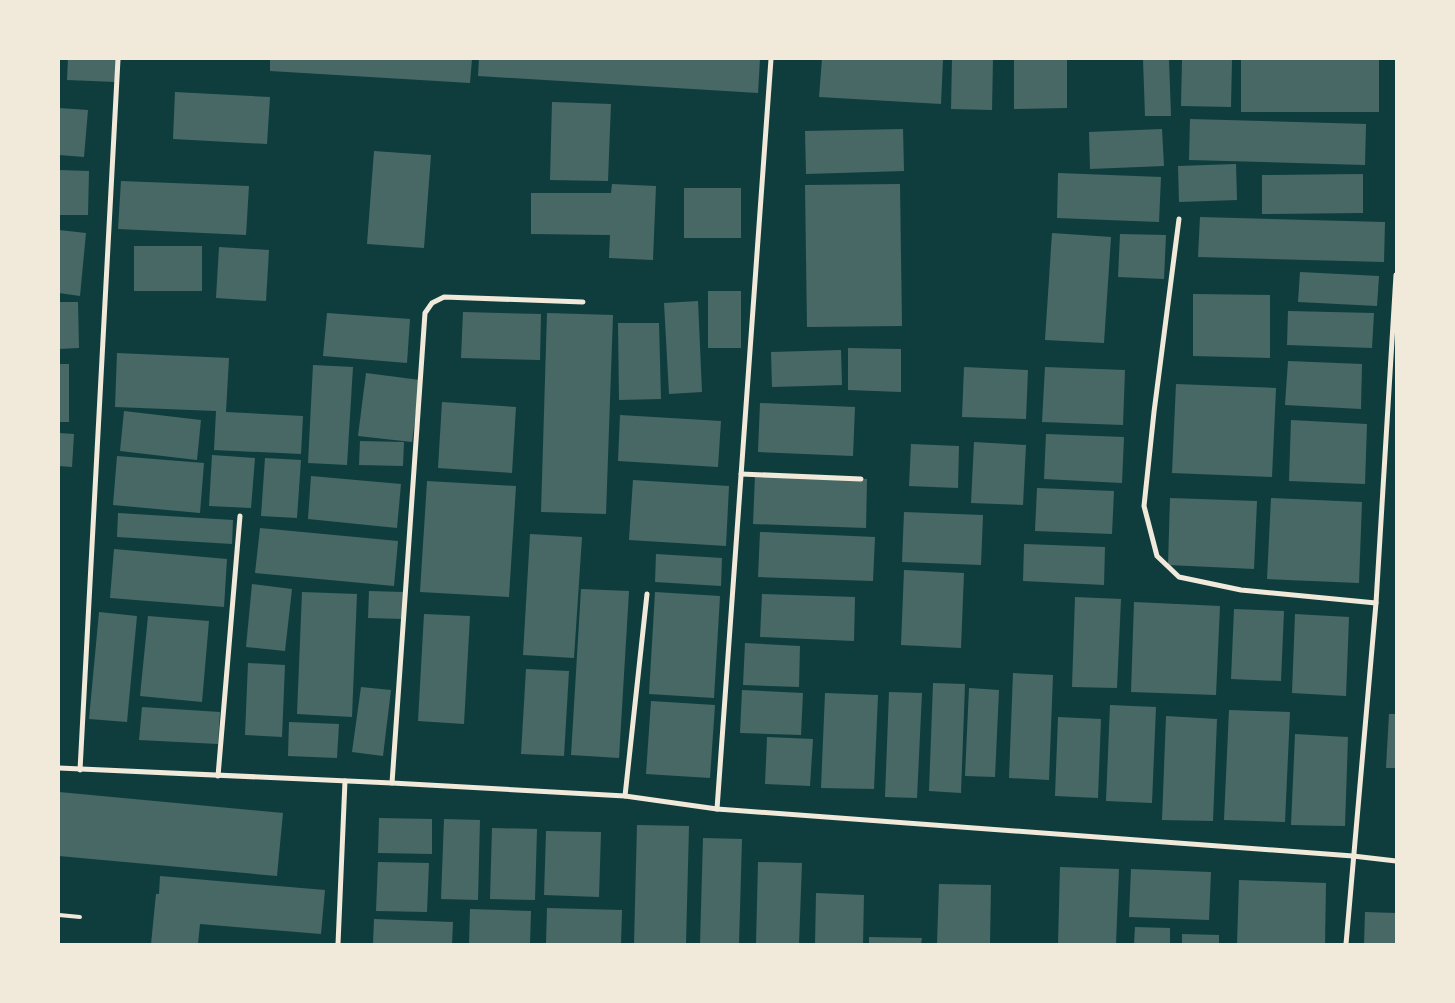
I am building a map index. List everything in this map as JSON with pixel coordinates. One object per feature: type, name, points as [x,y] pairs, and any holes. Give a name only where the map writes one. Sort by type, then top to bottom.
[{"type":"street","points":[[80,770],[118,59]]},
{"type":"street","points":[[717,809],[771,59]]},
{"type":"street","points":[[1179,219],[1144,506],[1157,556],[1179,577],[1241,590],[1376,603]]},
{"type":"street","points":[[1346,944],[1376,603],[1396,275]]},
{"type":"street","points":[[392,783],[426,312],[432,303],[444,297],[583,302]]},
{"type":"street","points":[[741,474],[861,479]]},
{"type":"street","points":[[218,776],[240,516]]},
{"type":"street","points":[[625,796],[647,594]]},
{"type":"street","points":[[59,768],[625,796],[717,809],[1353,856],[1396,861]]},
{"type":"street","points":[[338,944],[345,781]]},
{"type":"lane","points":[[59,915],[80,918]]},
{"type":"building","points":[[68,59],[117,59],[116,82],[67,80]]},
{"type":"building","points":[[270,59],[472,59],[470,83],[270,71]]},
{"type":"building","points":[[479,59],[760,59],[758,93],[478,76]]},
{"type":"building","points":[[822,59],[943,59],[941,104],[819,97]]},
{"type":"building","points":[[952,59],[993,59],[992,110],[951,109]]},
{"type":"building","points":[[1014,59],[1067,59],[1067,108],[1014,109]]},
{"type":"building","points":[[1143,59],[1169,59],[1171,116],[1145,116]]},
{"type":"building","points":[[1182,59],[1232,59],[1231,107],[1181,106]]},
{"type":"building","points":[[1241,59],[1379,59],[1379,112],[1241,112]]},
{"type":"building","points":[[175,92],[270,97],[267,144],[173,139]]},
{"type":"building","points":[[552,102],[611,104],[608,181],[550,180]]},
{"type":"building","points":[[59,108],[88,110],[84,157],[59,155]]},
{"type":"building","points":[[1190,119],[1366,124],[1365,165],[1189,160]]},
{"type":"building","points":[[903,129],[904,171],[806,174],[805,131]]},
{"type":"building","points":[[1162,129],[1164,166],[1090,169],[1089,132]]},
{"type":"building","points":[[374,151],[431,155],[424,248],[367,244]]},
{"type":"building","points":[[1236,164],[1237,200],[1179,202],[1178,166]]},
{"type":"building","points":[[59,170],[89,171],[88,215],[59,215]]},
{"type":"building","points":[[1058,173],[1161,177],[1159,222],[1057,218]]},
{"type":"building","points":[[1363,174],[1363,213],[1262,214],[1262,175]]},
{"type":"building","points":[[121,181],[249,186],[246,235],[118,229]]},
{"type":"building","points":[[612,184],[656,186],[653,260],[609,258],[610,235],[531,234],[531,193],[611,193]]},
{"type":"building","points":[[900,184],[902,326],[807,327],[805,185]]},
{"type":"building","points":[[684,188],[741,188],[741,238],[684,238]]},
{"type":"building","points":[[1200,217],[1385,222],[1384,262],[1198,257]]},
{"type":"building","points":[[59,230],[86,233],[80,296],[59,293]]},
{"type":"building","points":[[1052,233],[1111,237],[1104,343],[1045,340]]},
{"type":"building","points":[[1120,234],[1166,235],[1164,279],[1118,277]]},
{"type":"building","points":[[134,246],[202,246],[202,291],[134,291]]},
{"type":"building","points":[[219,247],[269,250],[266,301],[216,298]]},
{"type":"building","points":[[1300,272],[1379,276],[1377,306],[1298,302]]},
{"type":"building","points":[[708,291],[741,291],[741,348],[708,348]]},
{"type":"building","points":[[1193,294],[1270,295],[1270,358],[1193,356]]},
{"type":"building","points":[[698,301],[702,392],[669,394],[664,303]]},
{"type":"building","points":[[59,302],[78,302],[79,348],[59,349]]},
{"type":"building","points":[[1288,311],[1374,313],[1372,348],[1287,345]]},
{"type":"building","points":[[463,312],[541,314],[540,360],[461,358]]},
{"type":"building","points":[[327,313],[410,319],[407,363],[323,356]]},
{"type":"building","points":[[547,313],[613,315],[606,514],[541,512]]},
{"type":"building","points":[[618,323],[659,323],[661,399],[619,400]]},
{"type":"building","points":[[848,348],[901,349],[901,392],[848,390]]},
{"type":"building","points":[[841,350],[842,385],[772,387],[771,352]]},
{"type":"building","points":[[117,353],[229,358],[226,412],[303,416],[301,454],[214,450],[216,411],[115,407]]},
{"type":"building","points":[[1288,361],[1362,364],[1361,409],[1285,405]]},
{"type":"building","points":[[59,364],[69,364],[69,422],[59,422]]},
{"type":"building","points":[[313,365],[353,367],[347,465],[308,463]]},
{"type":"building","points":[[964,367],[1028,370],[1026,419],[962,417]]},
{"type":"building","points":[[1045,367],[1125,370],[1123,425],[1042,422]]},
{"type":"building","points":[[366,373],[420,380],[412,442],[358,436]]},
{"type":"building","points":[[1176,384],[1276,388],[1272,477],[1172,473]]},
{"type":"building","points":[[442,402],[516,407],[512,473],[438,468]]},
{"type":"building","points":[[760,403],[855,407],[853,456],[758,452]]},
{"type":"building","points":[[124,411],[201,420],[197,460],[120,451]]},
{"type":"building","points":[[620,415],[721,421],[718,467],[618,461]]},
{"type":"building","points":[[1291,420],[1367,424],[1365,484],[1289,481]]},
{"type":"building","points":[[59,433],[74,434],[72,467],[59,466]]},
{"type":"building","points":[[1046,434],[1124,437],[1122,483],[1044,479]]},
{"type":"building","points":[[360,441],[404,442],[403,466],[359,465]]},
{"type":"building","points":[[974,442],[1026,445],[1023,505],[971,503]]},
{"type":"building","points":[[911,444],[959,446],[958,488],[909,486]]},
{"type":"building","points":[[212,455],[255,458],[251,508],[209,506]]},
{"type":"building","points":[[117,456],[204,463],[200,513],[113,505]]},
{"type":"building","points":[[265,458],[301,460],[297,518],[261,516]]},
{"type":"building","points":[[755,475],[867,479],[866,528],[753,524]]},
{"type":"building","points":[[311,476],[401,484],[397,528],[308,519]]},
{"type":"building","points":[[633,480],[729,486],[726,546],[629,540]]},
{"type":"building","points":[[427,481],[516,486],[509,597],[420,592]]},
{"type":"building","points":[[1037,488],[1114,491],[1112,534],[1035,531]]},
{"type":"building","points":[[1170,498],[1257,501],[1254,569],[1168,565]]},
{"type":"building","points":[[1271,498],[1362,502],[1359,583],[1267,579]]},
{"type":"building","points":[[904,512],[983,515],[981,565],[902,562]]},
{"type":"building","points":[[118,513],[233,520],[232,544],[117,537]]},
{"type":"building","points":[[260,528],[398,541],[394,586],[255,573]]},
{"type":"building","points":[[760,532],[875,537],[873,581],[758,577]]},
{"type":"building","points":[[530,534],[582,537],[574,658],[523,655]]},
{"type":"building","points":[[1024,544],[1105,547],[1104,585],[1023,581]]},
{"type":"building","points":[[114,549],[227,559],[224,607],[110,598]]},
{"type":"building","points":[[656,554],[722,558],[721,586],[655,582]]},
{"type":"building","points":[[904,570],[964,573],[961,648],[901,645]]},
{"type":"building","points":[[252,584],[292,589],[285,651],[246,647]]},
{"type":"building","points":[[581,589],[629,591],[619,758],[571,755]]},
{"type":"building","points":[[369,591],[403,592],[403,619],[368,618]]},
{"type":"building","points":[[302,592],[357,594],[352,717],[297,714]]},
{"type":"building","points":[[655,592],[720,596],[714,698],[649,694]]},
{"type":"building","points":[[762,594],[855,597],[854,641],[760,637]]},
{"type":"building","points":[[1075,597],[1121,599],[1117,688],[1072,687]]},
{"type":"building","points":[[1134,602],[1220,606],[1216,695],[1131,692]]},
{"type":"building","points":[[1234,609],[1284,611],[1281,681],[1231,679]]},
{"type":"building","points":[[99,612],[137,616],[127,722],[89,719]]},
{"type":"building","points":[[424,614],[470,616],[464,724],[418,721]]},
{"type":"building","points":[[1295,614],[1349,617],[1346,696],[1292,693]]},
{"type":"building","points":[[148,616],[209,621],[202,702],[140,696]]},
{"type":"building","points":[[745,643],[800,646],[799,687],[743,685]]},
{"type":"building","points":[[248,663],[285,665],[282,737],[245,735]]},
{"type":"building","points":[[526,669],[569,671],[564,756],[521,754]]},
{"type":"building","points":[[1013,673],[1053,675],[1049,780],[1009,778]]},
{"type":"building","points":[[933,683],[965,684],[961,793],[929,791]]},
{"type":"building","points":[[361,687],[391,690],[383,756],[352,752]]},
{"type":"building","points":[[969,688],[999,690],[995,777],[965,776]]},
{"type":"building","points":[[742,690],[803,693],[801,735],[740,733]]},
{"type":"building","points":[[889,692],[922,693],[917,798],[885,797]]},
{"type":"building","points":[[825,693],[878,695],[874,789],[821,788]]},
{"type":"building","points":[[651,701],[715,705],[710,778],[646,774]]},
{"type":"building","points":[[1110,705],[1156,707],[1152,803],[1106,801]]},
{"type":"building","points":[[142,707],[220,712],[218,744],[139,740]]},
{"type":"building","points":[[1229,710],[1290,712],[1285,822],[1224,820]]},
{"type":"building","points":[[1389,714],[1396,714],[1396,768],[1386,768]]},
{"type":"building","points":[[1166,716],[1217,719],[1213,821],[1162,820]]},
{"type":"building","points":[[1058,717],[1101,719],[1098,798],[1055,796]]},
{"type":"building","points":[[289,722],[339,724],[337,758],[288,756]]},
{"type":"building","points":[[1295,734],[1348,737],[1345,826],[1291,825]]},
{"type":"building","points":[[767,737],[813,739],[810,786],[765,784]]},
{"type":"building","points":[[59,792],[283,813],[277,876],[59,856]]},
{"type":"building","points":[[379,818],[432,819],[432,854],[378,853]]},
{"type":"building","points":[[444,819],[480,820],[478,900],[441,899]]},
{"type":"building","points":[[637,825],[689,826],[686,944],[634,944]]},
{"type":"building","points":[[492,828],[537,829],[535,900],[490,899]]},
{"type":"building","points":[[546,831],[601,832],[599,897],[544,895]]},
{"type":"building","points":[[703,838],[742,839],[739,944],[700,944]]},
{"type":"building","points":[[378,862],[429,863],[427,912],[376,911]]},
{"type":"building","points":[[758,862],[802,863],[799,944],[756,944]]},
{"type":"building","points":[[1060,867],[1119,869],[1116,944],[1058,944]]},
{"type":"building","points":[[1131,869],[1211,872],[1209,920],[1129,917]]},
{"type":"building","points":[[160,876],[325,890],[321,934],[200,924],[198,944],[151,944],[156,894],[159,894]]},
{"type":"building","points":[[1239,880],[1326,883],[1325,944],[1237,944]]},
{"type":"building","points":[[939,884],[991,885],[990,944],[937,944]]},
{"type":"building","points":[[816,893],[864,895],[863,944],[815,944]]},
{"type":"building","points":[[547,908],[622,910],[621,944],[546,944]]},
{"type":"building","points":[[470,909],[531,911],[530,944],[469,944]]},
{"type":"building","points":[[1365,912],[1396,913],[1396,944],[1364,944]]},
{"type":"building","points":[[374,919],[453,922],[452,944],[373,944]]},
{"type":"building","points":[[1135,927],[1170,928],[1170,944],[1134,944]]},
{"type":"building","points":[[1182,934],[1219,935],[1219,944],[1182,944]]},
{"type":"building","points":[[869,937],[922,938],[921,944],[869,944]]}]
